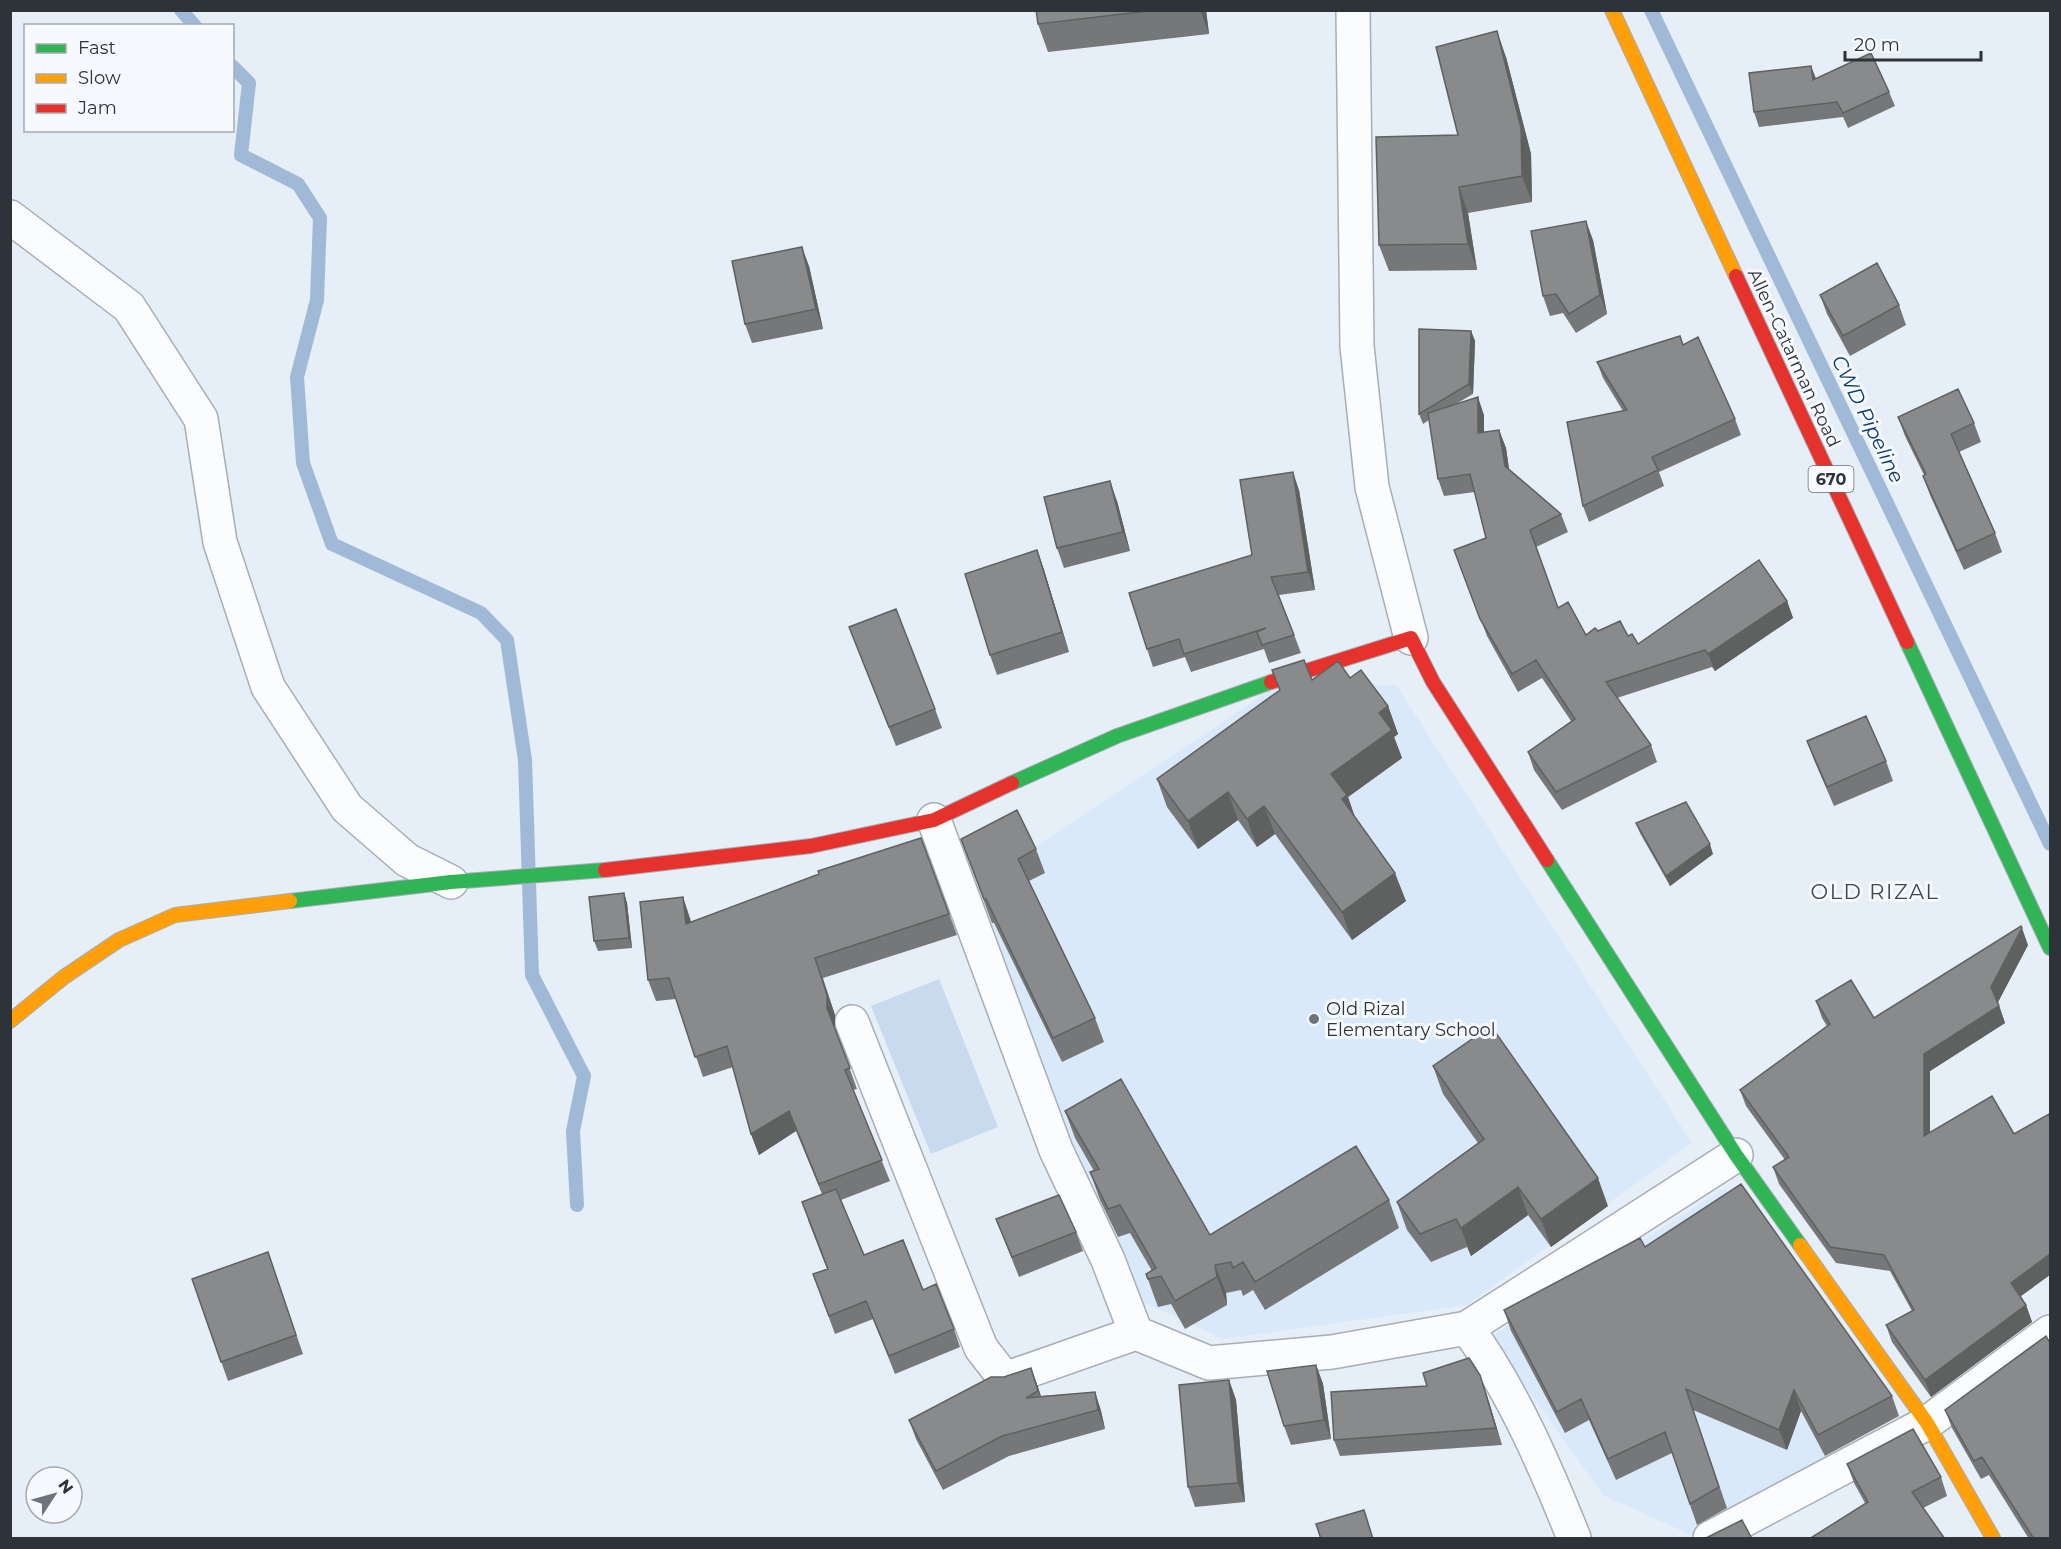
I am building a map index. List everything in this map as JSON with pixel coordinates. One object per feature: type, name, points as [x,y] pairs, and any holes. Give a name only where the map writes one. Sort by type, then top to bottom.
[{"type":"street","points":[[1353,10],[1357,346],[1372,487],[1411,638],[1440,692],[1736,1155],[1927,1423],[1993,1539]]},
{"type":"street","name":"Allen-Catarman Road","points":[[1612,10],[2050,948]]},
{"type":"street","points":[[10,217],[129,307],[201,419],[220,542],[268,687],[347,808],[407,860],[451,882]]},
{"type":"street","points":[[10,1021],[64,977],[119,940],[175,915],[451,882],[576,874],[811,846],[934,820],[958,807],[1117,736],[1251,688],[1411,638]]},
{"type":"street","points":[[934,820],[1056,1150],[1108,1260],[1136,1333]]},
{"type":"street","points":[[852,1022],[981,1348],[1005,1378],[1136,1333],[1209,1362],[1332,1352],[1467,1328],[1736,1155]]},
{"type":"street","points":[[1467,1328],[1490,1360],[1552,1485],[1574,1539]]},
{"type":"street","points":[[1710,1539],[1927,1423],[2050,1332]]},
{"type":"shaded area","name":"Old Rizal Elementary School","points":[[1279,684],[1396,685],[1692,1143],[1467,1305],[1223,1339],[1137,1299],[963,895]]},
{"type":"shaded area","points":[[939,979],[998,1127],[931,1154],[871,1006]]},
{"type":"shaded area","points":[[1725,1188],[1875,1380],[1805,1418],[1830,1465],[1698,1538],[1603,1495],[1490,1337]]},
{"type":"building","points":[[1036,10],[1157,10],[1038,24]]},
{"type":"building","points":[[1497,31],[1521,128],[1522,176],[1459,187],[1468,244],[1379,245],[1376,137],[1458,135],[1436,47]]},
{"type":"building","points":[[1871,53],[1889,92],[1843,113],[1837,102],[1754,112],[1749,73],[1811,66],[1813,80]]},
{"type":"building","points":[[1586,221],[1600,295],[1569,314],[1556,294],[1543,296],[1531,231]]},
{"type":"building","points":[[802,247],[816,309],[745,324],[732,261]]},
{"type":"building","points":[[1877,263],[1899,305],[1843,336],[1820,295]]},
{"type":"building","points":[[1419,329],[1471,331],[1469,384],[1419,414]]},
{"type":"building","points":[[1680,336],[1683,345],[1698,337],[1735,419],[1652,457],[1658,470],[1583,506],[1567,422],[1627,410],[1597,362]]},
{"type":"building","points":[[1958,389],[1974,423],[1951,434],[1995,533],[1957,551],[1923,476],[1926,474],[1898,417]]},
{"type":"building","points":[[1478,397],[1478,433],[1499,430],[1505,466],[1561,514],[1530,530],[1558,608],[1568,602],[1586,635],[1595,628],[1598,631],[1620,621],[1628,636],[1632,634],[1638,644],[1759,560],[1787,601],[1708,654],[1705,650],[1606,682],[1651,745],[1556,792],[1528,752],[1575,719],[1536,660],[1512,674],[1480,619],[1454,550],[1486,538],[1470,474],[1438,479],[1428,413]]},
{"type":"building","points":[[1293,472],[1308,572],[1271,577],[1294,635],[1262,645],[1257,632],[1266,628],[1184,654],[1179,639],[1147,649],[1129,593],[1252,555],[1240,480]]},
{"type":"building","points":[[1110,481],[1123,532],[1057,548],[1044,497]]},
{"type":"building","points":[[1037,550],[1062,632],[990,655],[965,574]]},
{"type":"building","points":[[896,609],[935,709],[889,727],[849,627]]},
{"type":"building","points":[[1304,660],[1312,680],[1338,661],[1350,678],[1361,670],[1388,706],[1379,713],[1392,730],[1331,774],[1347,795],[1342,799],[1395,873],[1342,912],[1264,806],[1247,819],[1228,792],[1188,821],[1157,779],[1280,690],[1272,670]]},
{"type":"building","points":[[1866,716],[1886,761],[1827,787],[1807,741]]},
{"type":"building","points":[[1686,802],[1710,844],[1666,876],[1636,823]]},
{"type":"building","points":[[1017,810],[1036,849],[1018,859],[1095,1018],[1053,1038],[984,899],[961,839]]},
{"type":"building","points":[[921,838],[949,914],[815,958],[827,995],[827,1008],[850,1068],[845,1070],[882,1160],[819,1184],[789,1111],[751,1134],[727,1046],[695,1057],[669,978],[648,980],[640,902],[683,897],[686,924],[819,874],[818,871]]},
{"type":"building","points":[[624,893],[629,938],[594,941],[589,897]]},
{"type":"building","points":[[2021,926],[1991,987],[1999,1006],[1924,1054],[1924,1136],[1992,1096],[2014,1134],[2049,1114],[2050,1254],[2011,1283],[2026,1305],[1925,1380],[1886,1325],[1914,1310],[1884,1255],[1830,1247],[1773,1167],[1789,1157],[1740,1090],[1830,1024],[1816,1001],[1851,980],[1874,1018]]},
{"type":"building","points":[[1491,1026],[1598,1178],[1541,1219],[1518,1187],[1461,1228],[1456,1219],[1420,1234],[1397,1202],[1484,1139],[1433,1066]]},
{"type":"building","points":[[1121,1079],[1210,1235],[1356,1146],[1389,1200],[1255,1282],[1243,1262],[1233,1268],[1231,1262],[1215,1265],[1217,1277],[1175,1301],[1161,1276],[1148,1279],[1146,1274],[1156,1268],[1120,1205],[1108,1209],[1090,1172],[1099,1169],[1065,1111]]},
{"type":"building","points":[[1741,1184],[1892,1396],[1818,1435],[1794,1390],[1779,1430],[1686,1389],[1719,1487],[1690,1504],[1665,1432],[1608,1459],[1581,1399],[1557,1412],[1504,1310],[1640,1238],[1645,1247]]},
{"type":"building","points":[[836,1189],[864,1255],[903,1240],[923,1290],[936,1284],[954,1329],[889,1356],[866,1301],[829,1316],[813,1274],[828,1269],[802,1202]]},
{"type":"building","points":[[1059,1195],[1076,1232],[1012,1257],[996,1219]]},
{"type":"building","points":[[268,1252],[296,1335],[221,1362],[192,1279]]},
{"type":"building","points":[[2046,1336],[2050,1343],[2050,1539],[2034,1539],[1982,1457],[1974,1461],[1945,1410]]},
{"type":"building","points":[[1469,1358],[1480,1375],[1496,1428],[1334,1440],[1331,1392],[1427,1386],[1423,1373]]},
{"type":"building","points":[[1316,1365],[1324,1420],[1284,1426],[1267,1371]]},
{"type":"building","points":[[1031,1368],[1038,1391],[1026,1398],[1095,1392],[1098,1410],[1002,1436],[936,1471],[909,1420],[991,1377],[1004,1377]]},
{"type":"building","points":[[1229,1380],[1238,1483],[1188,1487],[1179,1385]]},
{"type":"building","points":[[1913,1429],[1941,1477],[1912,1492],[1945,1539],[1809,1539],[1868,1502],[1847,1464]]},
{"type":"building","points":[[1364,1510],[1373,1539],[1321,1539],[1316,1524]]},
{"type":"building","points":[[1742,1520],[1752,1539],[1704,1539]]},
{"type":"waterway","points":[[181,10],[193,24]]},
{"type":"waterway","name":"CWD Pipeline","points":[[1651,10],[2050,844]]},
{"type":"waterway","points":[[234,68],[249,83],[241,155],[298,184],[320,218],[317,300],[297,377],[303,463],[332,544],[481,613],[507,640],[525,760],[532,975],[584,1076],[573,1131],[577,1205]]},
{"type":"traffic: fast","points":[[1907,642],[2050,948]]},
{"type":"traffic: fast","points":[[1012,783],[1117,736],[1271,682]]},
{"type":"traffic: fast","points":[[1547,860],[1736,1155],[1800,1245]]},
{"type":"traffic: fast","points":[[290,901],[451,882],[605,870]]},
{"type":"traffic: slow","points":[[1612,10],[1736,276]]},
{"type":"traffic: slow","points":[[10,1021],[64,977],[119,940],[175,915],[290,901]]},
{"type":"traffic: slow","points":[[1800,1245],[1927,1423],[1993,1538]]},
{"type":"traffic: jam","points":[[1736,276],[1907,642]]},
{"type":"traffic: jam","points":[[1271,682],[1411,638],[1433,682],[1547,860]]},
{"type":"traffic: jam","points":[[605,870],[811,846],[934,820],[1012,783]]},
{"type":"place","name":"Old Rizal Elementary School","points":[[1314,1019]]},
{"type":"district","name":"OLD RIZAL","points":[[1875,891]]}]
